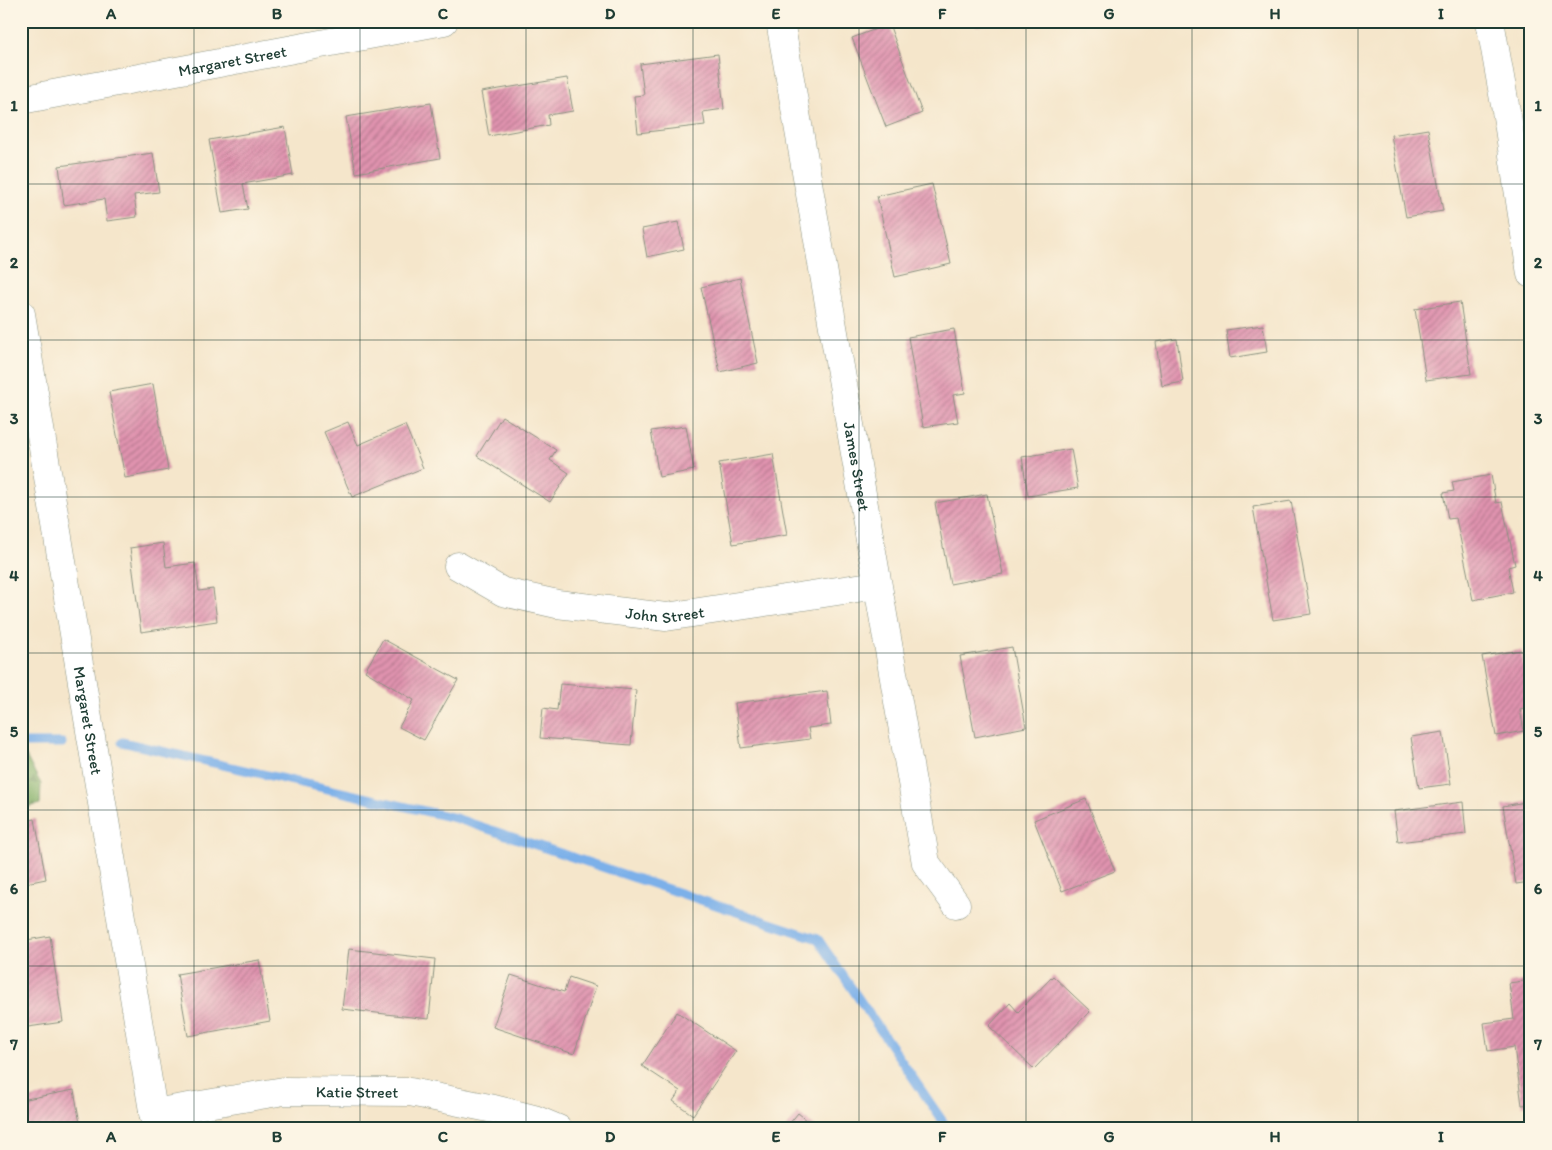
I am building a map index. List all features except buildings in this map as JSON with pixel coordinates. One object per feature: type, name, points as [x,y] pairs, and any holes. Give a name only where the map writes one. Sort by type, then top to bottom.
[{"type":"street","name":"Margaret Street","points":[[21,100],[444,21]]},
{"type":"street","name":"James Street","points":[[780,21],[926,863],[956,904]]},
{"type":"street","points":[[1490,21],[1508,122],[1531,274]]},
{"type":"street","name":"Margaret Street","points":[[21,314],[154,1121]]},
{"type":"street","name":"John Street","points":[[458,566],[503,592],[557,604],[666,617],[878,585]]},
{"type":"street","name":"Katie Street","points":[[154,1121],[284,1091],[410,1092],[494,1109],[534,1119],[558,1129]]},
{"type":"green space","points":[[21,747],[41,784],[40,804],[21,809]]},
{"type":"waterway","points":[[122,742],[455,818],[818,939],[948,1129]]},
{"type":"waterway","points":[[21,743],[62,743]]}]
